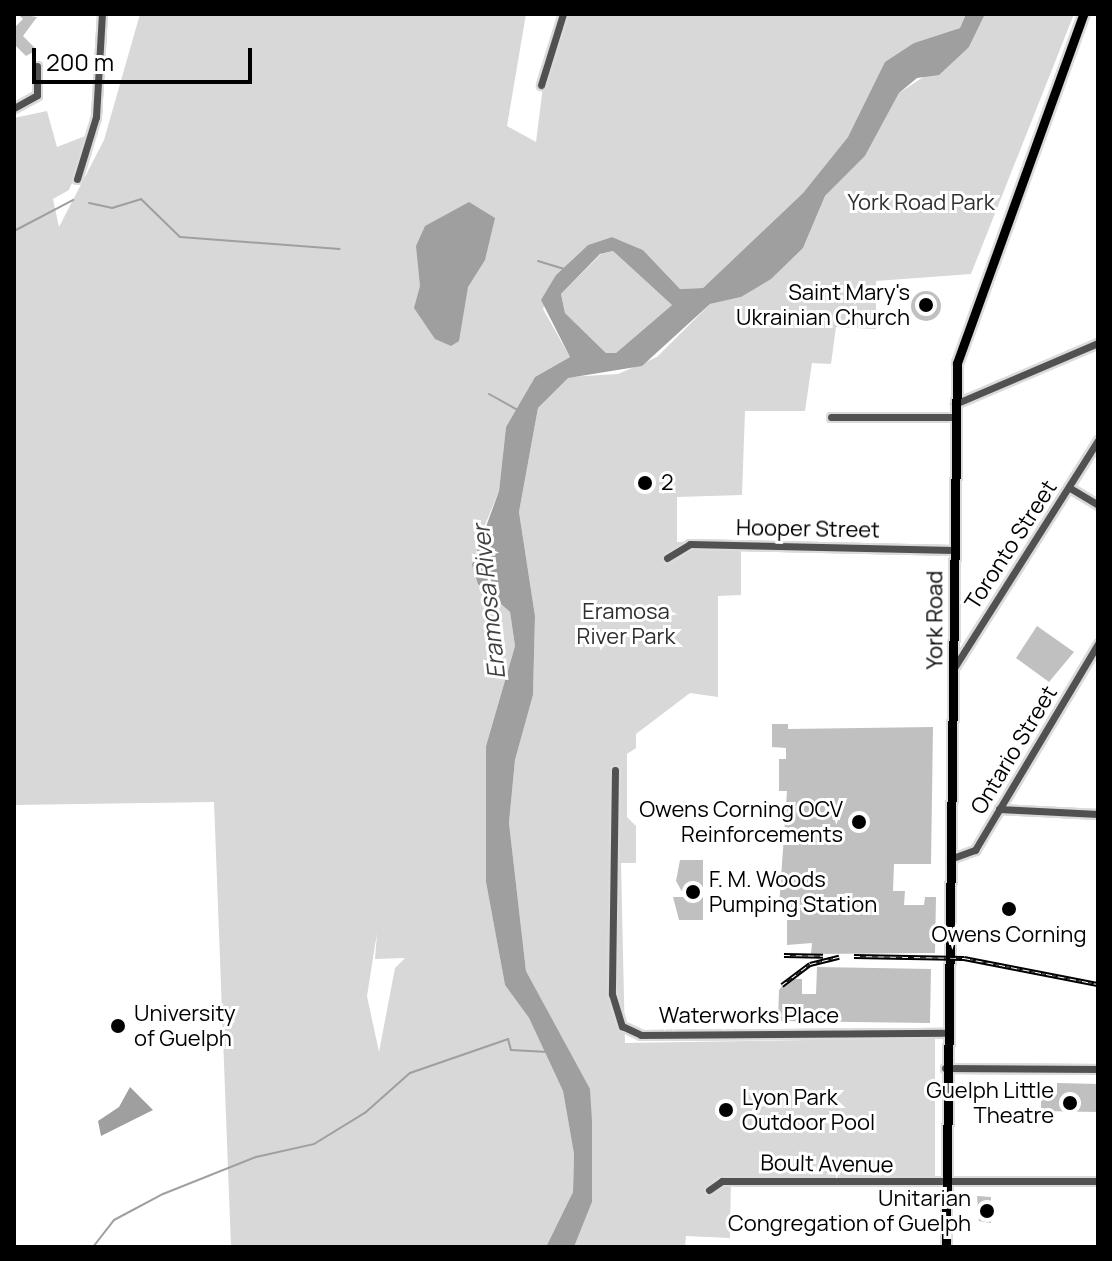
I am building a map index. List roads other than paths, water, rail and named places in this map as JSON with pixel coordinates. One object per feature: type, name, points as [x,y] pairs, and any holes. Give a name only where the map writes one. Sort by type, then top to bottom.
[{"type":"main road","name":"York Road","points":[[946,1247],[945,1033],[954,669],[953,405],[969,325],[1083,14]]},
{"type":"street","points":[[77,179],[96,117],[102,14]]},
{"type":"street","points":[[541,85],[563,14]]},
{"type":"street","points":[[14,108],[37,95],[37,66]]},
{"type":"street","points":[[953,405],[1098,343]]},
{"type":"street","points":[[831,417],[953,417]]},
{"type":"street","name":"Toronto Street","points":[[954,669],[1098,440]]},
{"type":"street","points":[[1070,488],[1098,505]]},
{"type":"street","name":"Hooper Street","points":[[667,558],[690,544],[953,550]]},
{"type":"street","name":"Ontario Street","points":[[950,859],[972,855],[1098,644]]},
{"type":"street","points":[[1089,658],[1098,664]]},
{"type":"street","name":"Waterworks Place","points":[[615,770],[612,994],[622,1026],[641,1035],[945,1033]]},
{"type":"street","points":[[999,809],[1098,814]]},
{"type":"street","points":[[945,1068],[1098,1069]]},
{"type":"street","name":"Boult Avenue","points":[[709,1190],[722,1181],[1098,1181]]},
{"type":"waterway","points":[[89,203],[112,208],[141,199],[180,237],[340,249]]},
{"type":"waterway","points":[[14,231],[73,200]]},
{"type":"waterway","points":[[538,261],[567,270]]},
{"type":"waterway","points":[[489,394],[516,409]]},
{"type":"waterway","points":[[93,1247],[114,1220],[163,1194],[256,1157],[314,1144],[366,1112],[410,1073],[508,1039],[511,1050],[548,1052]]},
{"type":"railway","points":[[784,955],[823,956]]},
{"type":"railway","points":[[854,956],[964,958],[1098,984]]},
{"type":"railway","points":[[782,985],[810,964],[839,957]]},
{"type":"place","name":"Saint Mary's Ukrainian Church","points":[[926,305]]},
{"type":"place","name":"2","points":[[645,483]]},
{"type":"place","name":"Owens Corning OCV Reinforcements","points":[[859,822]]},
{"type":"place","name":"F. M. Woods Pumping Station","points":[[693,892]]},
{"type":"place","name":"Owens Corning","points":[[1009,909]]},
{"type":"place","name":"University of Guelph","points":[[118,1026]]},
{"type":"place","name":"Guelph Little Theatre","points":[[1070,1103]]},
{"type":"place","name":"Lyon Park Outdoor Pool","points":[[726,1110]]},
{"type":"place","name":"Unitarian Congregation of Guelph","points":[[987,1211]]},
{"type":"park label","name":"York Road Park","points":[[921,203]]},
{"type":"park label","name":"Eramosa River Park","points":[[626,624]]},
{"type":"water label","name":"Eramosa River","points":[[488,602]]}]
